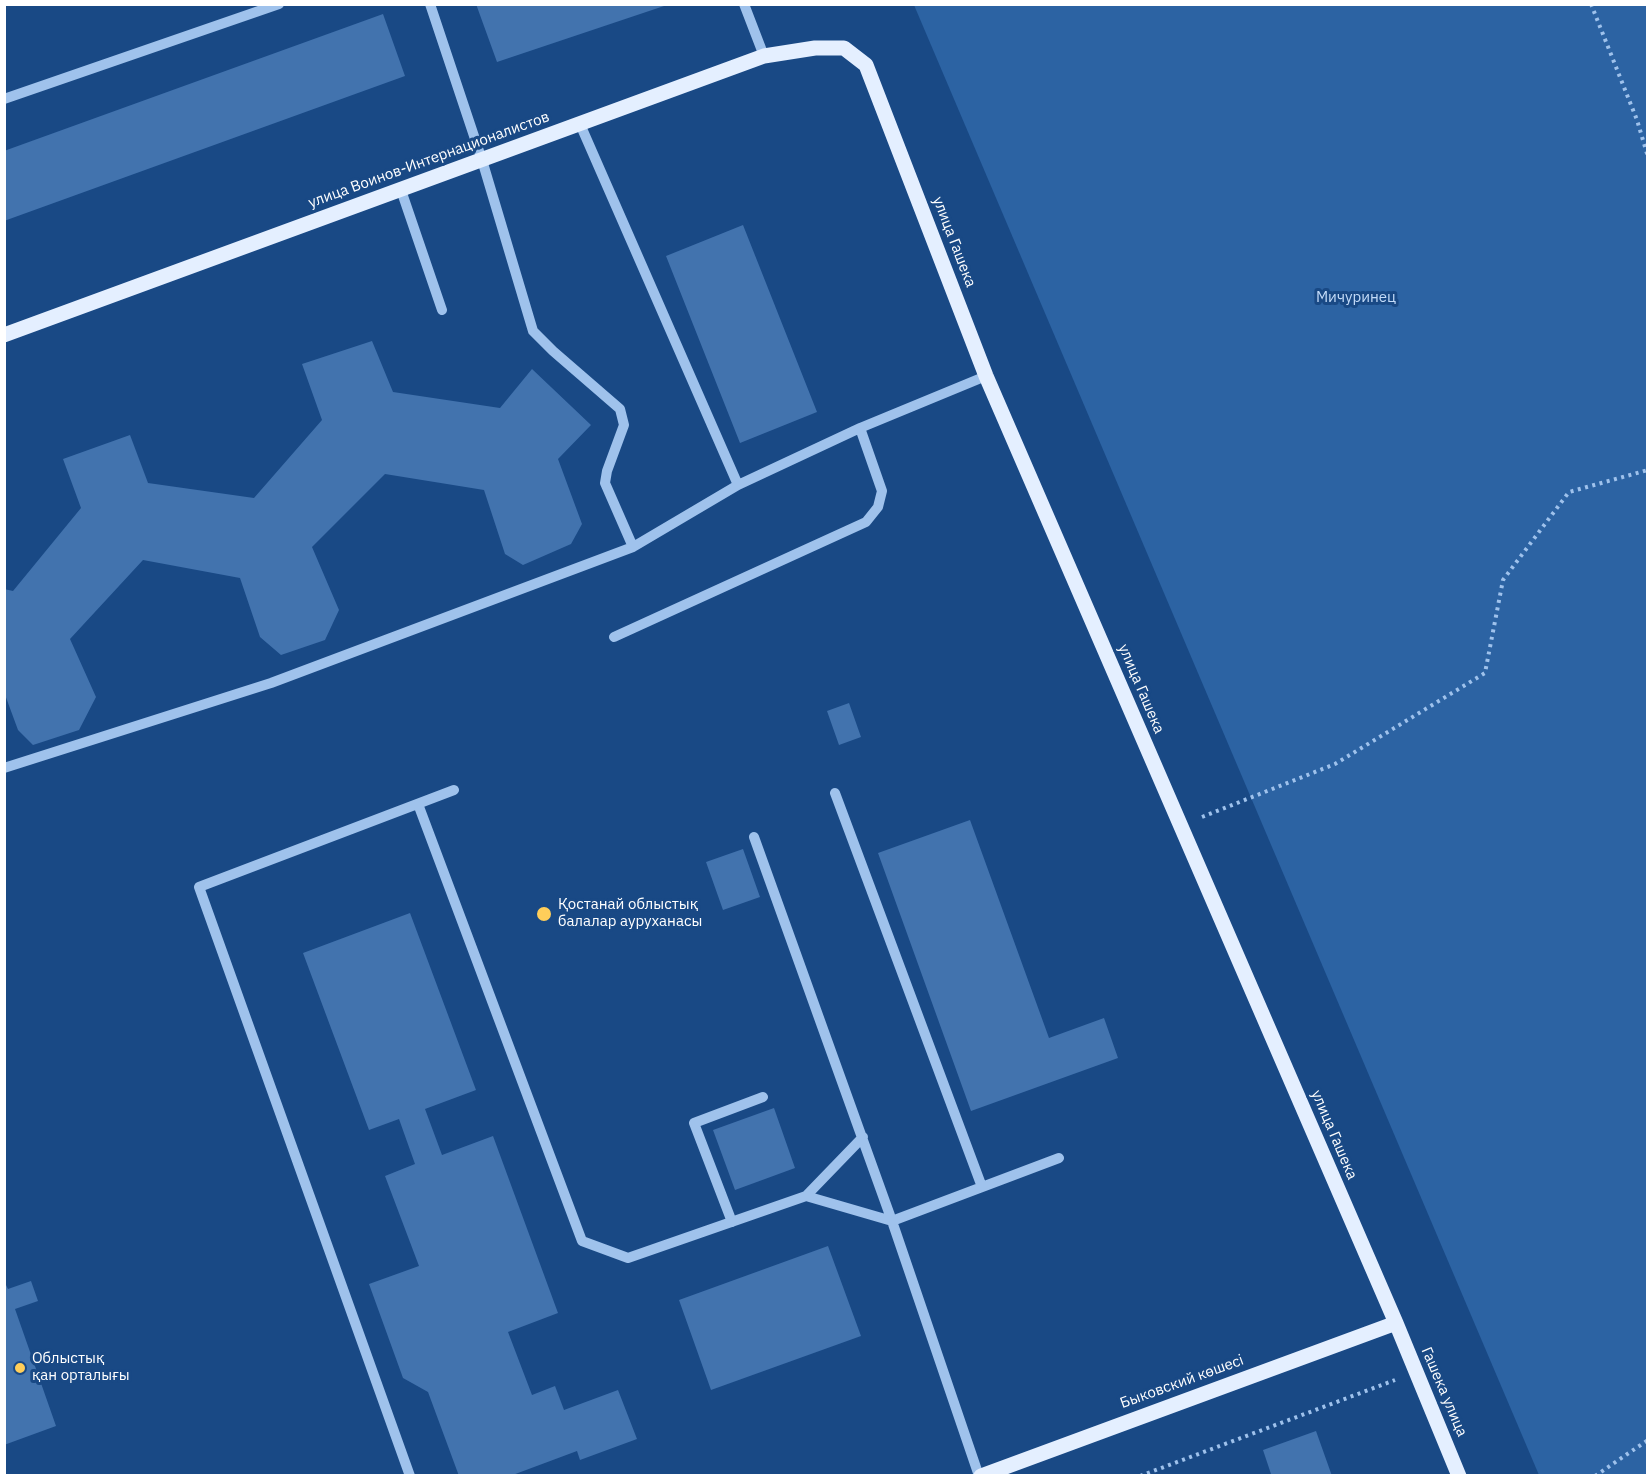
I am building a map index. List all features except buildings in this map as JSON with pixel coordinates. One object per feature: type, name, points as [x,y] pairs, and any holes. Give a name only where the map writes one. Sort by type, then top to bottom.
[{"type":"main road","name":"улица Воинов-Интернационалистов","points":[[4,335],[764,56],[815,48],[844,48],[866,65]]},
{"type":"main road","name":"улица Гашека","points":[[866,65],[986,376],[1396,1323]]},
{"type":"main road","name":"Гашека улица","points":[[1396,1323],[1459,1476]]},
{"type":"main road","name":"Быковский көшесі","points":[[980,1476],[1396,1323]]},
{"type":"lane","points":[[4,99],[279,4]]},
{"type":"lane","points":[[430,4],[482,160],[533,331],[620,409],[624,425],[607,471],[605,483],[633,547]]},
{"type":"lane","points":[[744,4],[764,56]]},
{"type":"lane","points":[[580,124],[738,485]]},
{"type":"lane","points":[[401,190],[442,310]]},
{"type":"lane","points":[[4,768],[271,683],[633,547],[738,485],[860,428],[986,376]]},
{"type":"lane","points":[[614,637],[866,522],[878,507],[882,491],[860,428]]},
{"type":"lane","points":[[410,1476],[199,887],[454,790]]},
{"type":"lane","points":[[835,793],[982,1187]]},
{"type":"lane","points":[[418,804],[582,1240],[628,1258],[806,1196],[862,1137]]},
{"type":"lane","points":[[754,837],[892,1221],[980,1476]]},
{"type":"lane","points":[[732,1222],[694,1123],[763,1097]]},
{"type":"lane","points":[[806,1196],[892,1221],[1059,1158]]},
{"type":"path","points":[[1591,4],[1637,120],[1647,157]]},
{"type":"path","points":[[1181,825],[1335,764],[1485,673],[1503,580],[1569,492],[1647,470]]},
{"type":"path","points":[[1140,1476],[1416,1371]]},
{"type":"path","points":[[1595,1476],[1647,1440]]},
{"type":"green space","name":"Мичуринец","points":[[914,5],[1647,5],[1647,1475],[1539,1475]]},
{"type":"place","name":"Қостанай облыстық балалар ауруханасы","points":[[544,914]]},
{"type":"place","name":"Облыстық қан орталығы","points":[[20,1368]]}]
